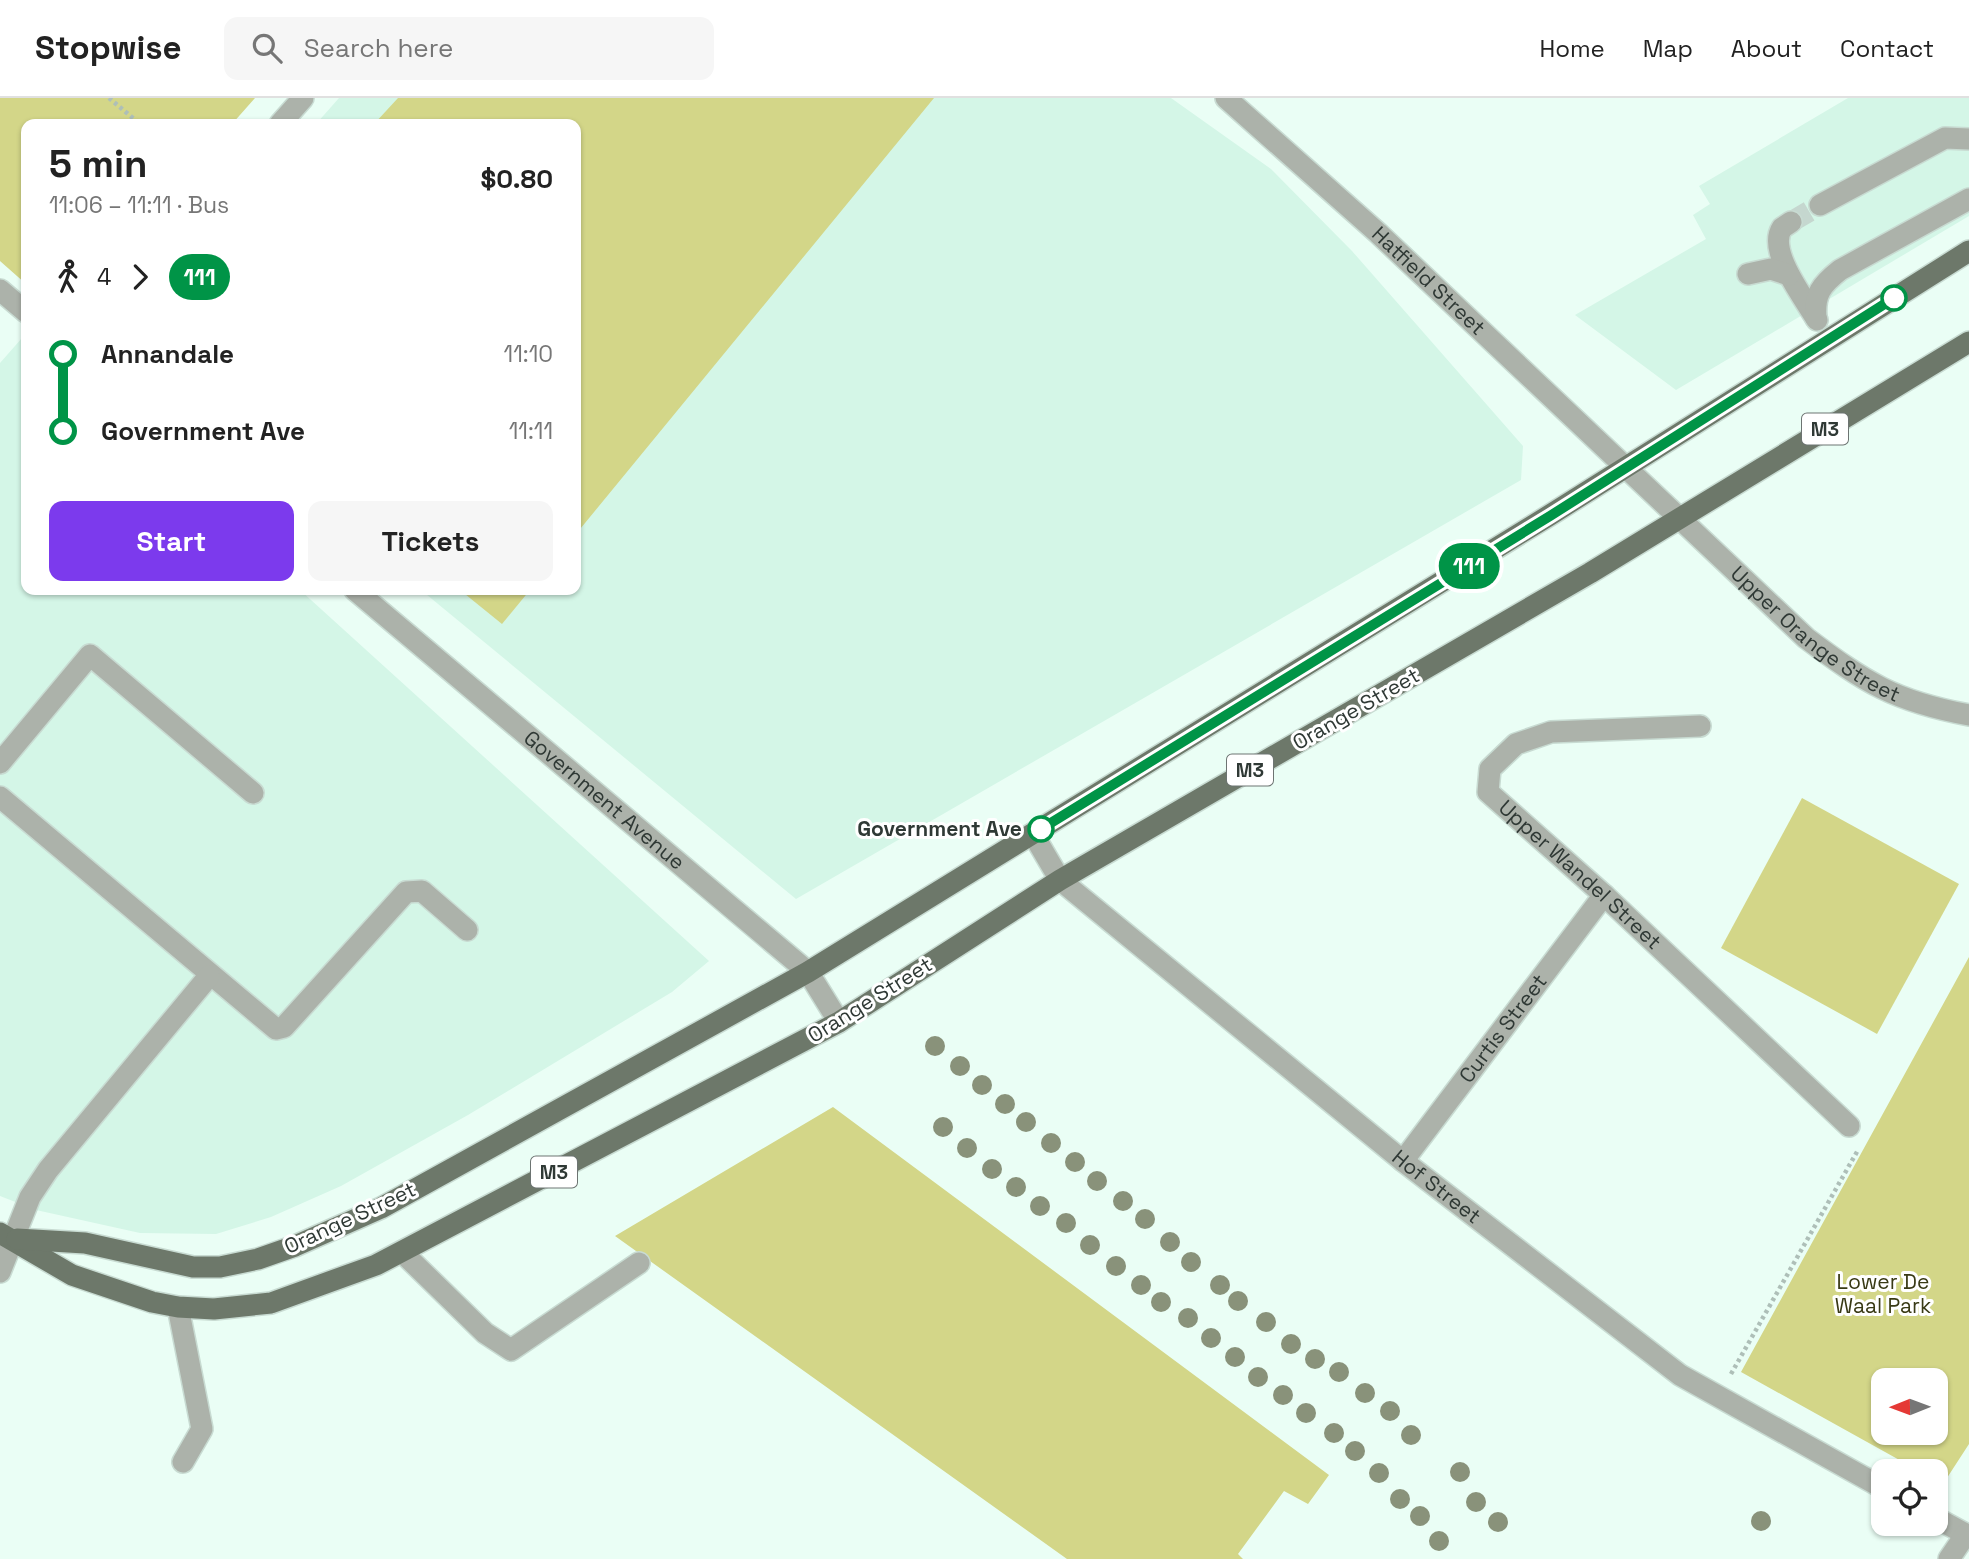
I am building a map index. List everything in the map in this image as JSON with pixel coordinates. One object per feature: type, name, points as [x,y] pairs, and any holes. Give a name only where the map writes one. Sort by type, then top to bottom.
[{"type":"main road","name":"M3","points":[[1627,468],[1969,251]]},
{"type":"main road","name":"M3","points":[[1681,518],[1969,342]]},
{"type":"main road","name":"Orange Street","points":[[7,1236],[86,1243],[193,1266],[219,1267],[258,1259],[321,1236],[381,1208],[808,972],[1627,468]]},
{"type":"main road","name":"Orange Street","points":[[7,1236],[72,1275],[152,1302],[178,1307],[214,1309],[271,1303],[376,1265],[839,1022],[1060,880],[1681,518]]},
{"type":"street","points":[[284,119],[303,98]]},
{"type":"street","name":"Hatfield Street","points":[[1226,98],[1378,233],[1681,518]]},
{"type":"street","points":[[1821,205],[1945,138],[1969,139]]},
{"type":"street","points":[[1816,318],[1817,293],[1832,276],[1969,199]]},
{"type":"street","points":[[1791,222],[1782,228],[1777,244],[1789,275],[1828,340]]},
{"type":"street","points":[[1748,274],[1771,269],[1789,275]]},
{"type":"street","points":[[0,290],[21,308]]},
{"type":"street","name":"Upper Orange Street","points":[[1681,518],[1806,638],[1851,672],[1889,694],[1928,707],[1969,715]]},
{"type":"street","name":"Government Avenue","points":[[361,595],[808,972],[839,1022]]},
{"type":"street","points":[[0,763],[90,655],[253,793]]},
{"type":"street","name":"Upper Wandel Street","points":[[1700,726],[1551,732],[1516,744],[1490,769],[1488,792],[1604,895],[1849,1126]]},
{"type":"street","points":[[0,797],[276,1029],[284,1027],[406,892],[422,891],[467,930]]},
{"type":"street","name":"Hof Street","points":[[1033,834],[1060,880],[1403,1161],[1680,1375],[1871,1481]]},
{"type":"street","name":"Curtis Street","points":[[1403,1161],[1604,895]]},
{"type":"street","points":[[0,1272],[7,1236],[48,1170],[209,975]]},
{"type":"street","points":[[401,1252],[485,1333],[510,1350],[639,1263]]},
{"type":"street","points":[[178,1307],[202,1430],[183,1462]]},
{"type":"street","points":[[1948,1524],[1967,1535],[1949,1559]]},
{"type":"path","points":[[109,98],[134,119]]},
{"type":"path","points":[[1718,1396],[1864,1140],[1849,1126]]},
{"type":"shaded area","points":[[339,98],[1171,98],[1271,169],[1352,251],[1523,446],[1521,480],[796,899],[427,595],[581,595],[581,119],[320,119]]},
{"type":"shaded area","points":[[1848,98],[1969,98],[1969,216],[1676,390],[1575,315],[1706,239],[1693,215],[1710,204],[1699,186]]},
{"type":"shaded area","points":[[21,339],[21,595],[306,595],[709,961],[672,992],[468,1115],[341,1186],[271,1217],[216,1234],[140,1233],[36,1210],[0,1196],[0,363]]},
{"type":"green space","points":[[0,98],[255,98],[236,119],[21,119],[21,280],[0,261]]},
{"type":"green space","points":[[398,98],[934,98],[581,528],[581,119],[379,119]]},
{"type":"green space","points":[[466,595],[526,595],[502,624]]},
{"type":"green space","points":[[1802,798],[1959,884],[1877,1034],[1721,948]]},
{"type":"green space","name":"Lower De Waal Park","points":[[1969,957],[1969,1444],[1948,1476],[1948,1459],[1898,1459],[1874,1446],[1948,1446],[1948,1368],[1871,1368],[1871,1444],[1741,1372]]},
{"type":"green space","points":[[833,1107],[1329,1475],[1308,1504],[1284,1491],[1238,1554],[1243,1559],[1067,1559],[615,1236]]},
{"type":"tunnel","points":[[1791,222],[1820,205]]},
{"type":"bus line","name":"111","points":[[1041,829],[1550,516],[1894,298]]},
{"type":"place","name":"Government Ave","points":[[1041,829]]}]
